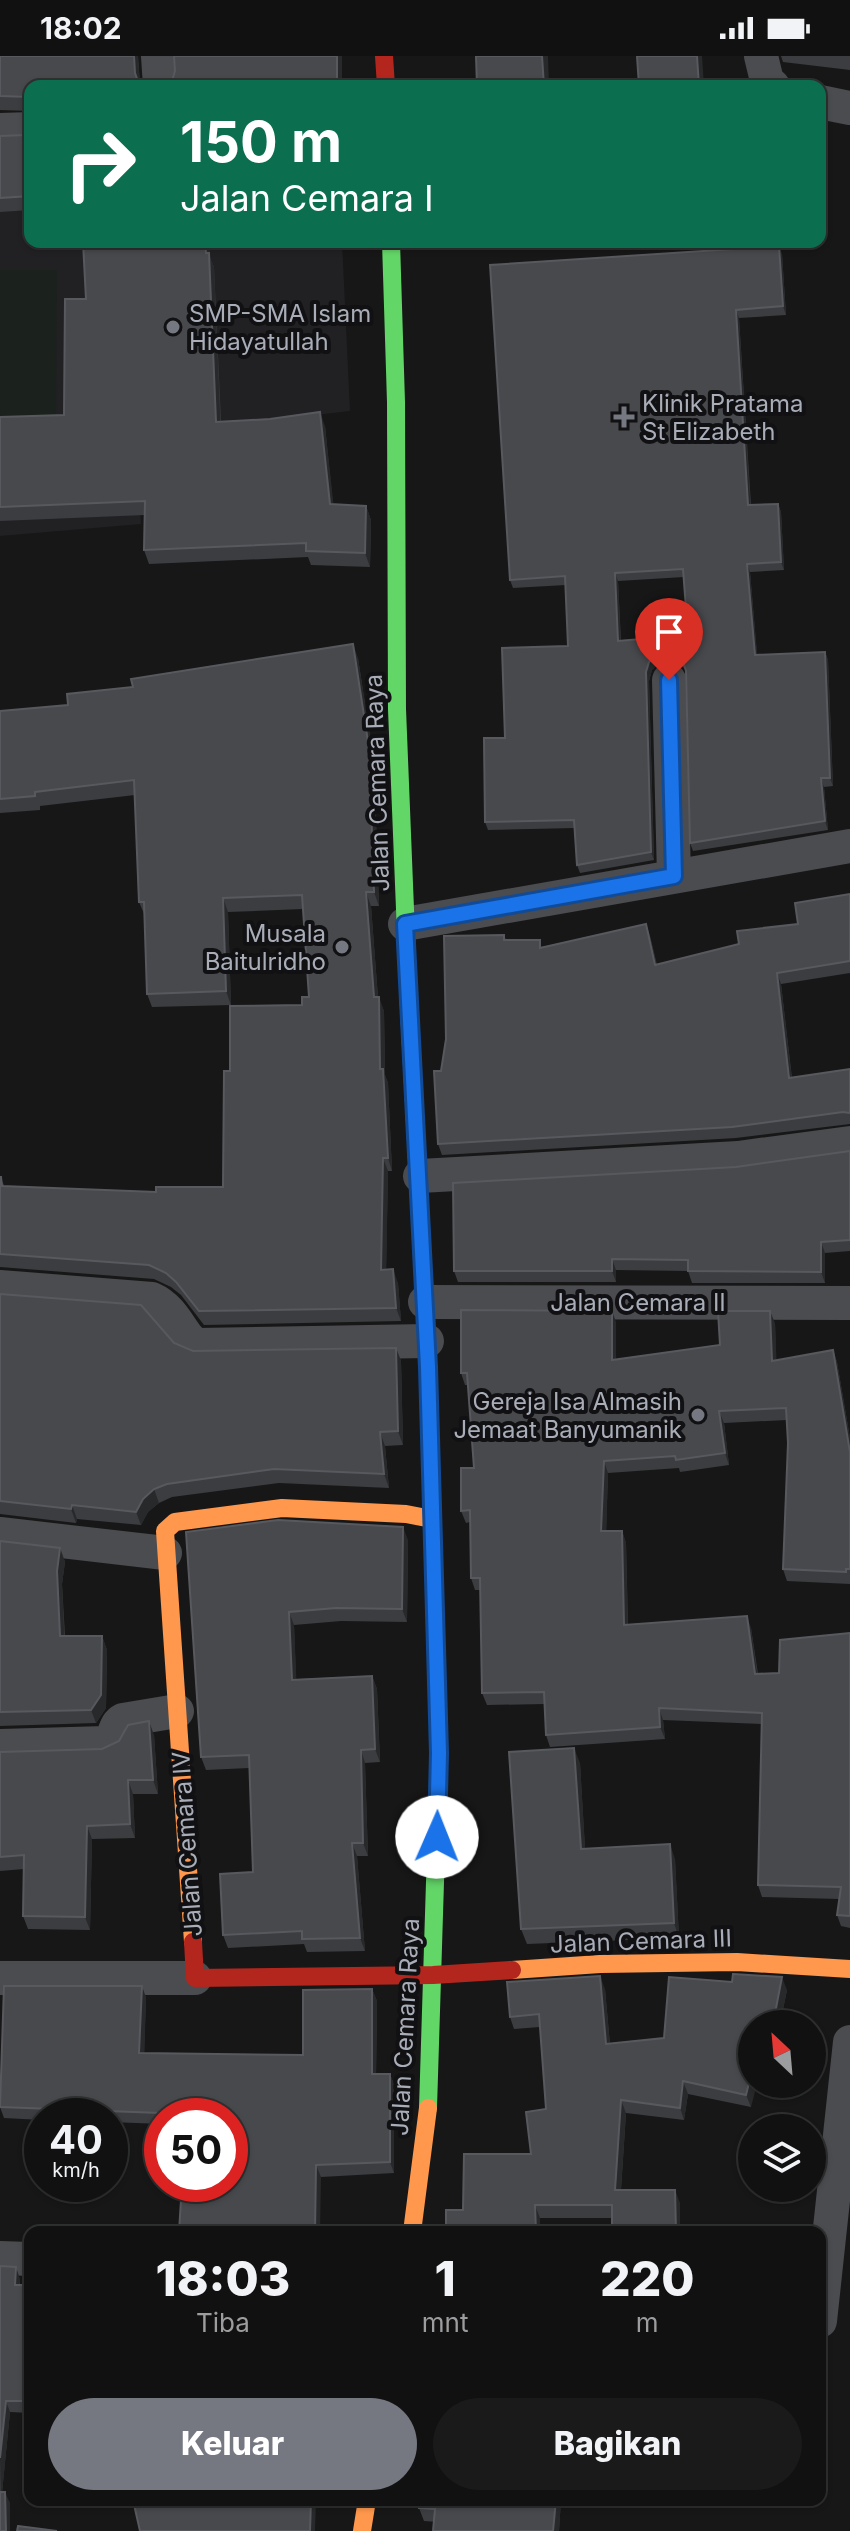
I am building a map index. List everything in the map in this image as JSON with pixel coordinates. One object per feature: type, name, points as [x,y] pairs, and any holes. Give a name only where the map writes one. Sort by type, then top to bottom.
[{"type":"main road","points":[[384,56],[386,80]]},
{"type":"main road","name":"Jalan Cemara Raya","points":[[391,248],[396,402],[397,709],[427,1341],[439,1753],[428,2110],[413,2226]]},
{"type":"main road","name":"Jalan Cemara IV","points":[[195,1978],[165,1531],[175,1522],[282,1508],[406,1514],[432,1519]]},
{"type":"main road","name":"Jalan Cemara III","points":[[433,1975],[600,1964],[737,1962],[850,1969]]},
{"type":"main road","points":[[195,1978],[433,1975]]},
{"type":"main road","points":[[362,2531],[366,2506]]},
{"type":"street","points":[[158,56],[160,80]]},
{"type":"street","points":[[761,56],[767,80]]},
{"type":"street","points":[[826,103],[850,108]]},
{"type":"street","points":[[0,130],[24,129]]},
{"type":"street","points":[[669,680],[674,876]]},
{"type":"street","points":[[405,924],[850,846]]},
{"type":"street","points":[[420,1176],[738,1158],[850,1143]]},
{"type":"street","points":[[0,1287],[152,1299],[170,1310],[189,1339],[198,1345],[427,1341]]},
{"type":"street","name":"Jalan Cemara II","points":[[425,1302],[850,1303]]},
{"type":"street","points":[[0,1534],[165,1553]]},
{"type":"street","points":[[0,1746],[106,1743],[112,1739],[117,1725],[123,1720],[177,1711]]},
{"type":"street","points":[[0,1978],[195,1978]]},
{"type":"street","points":[[826,2265],[850,2042]]},
{"type":"street","points":[[0,2258],[24,2259]]},
{"type":"shaded area","name":"SMP-SMA Islam Hidayatullah","points":[[24,135],[24,248],[342,248],[350,411],[135,436],[141,524],[0,536],[0,136]]},
{"type":"shaded area","points":[[0,270],[57,270],[56,417],[0,417]]},
{"type":"building","points":[[0,56],[134,56],[138,80],[24,80],[24,97],[0,96]]},
{"type":"building","points":[[174,56],[337,56],[337,80],[172,80]]},
{"type":"building","points":[[476,56],[542,56],[544,80],[477,80]]},
{"type":"building","points":[[637,56],[697,56],[699,80],[639,80]]},
{"type":"building","points":[[24,135],[24,196],[0,198],[0,136]]},
{"type":"building","points":[[83,248],[206,248],[206,253],[209,253],[216,422],[320,412],[330,504],[366,506],[365,553],[306,551],[306,543],[144,550],[145,501],[0,507],[0,417],[64,415],[65,299],[86,299]]},
{"type":"building","points":[[779,248],[783,306],[736,310],[748,505],[778,504],[781,562],[747,564],[755,655],[825,652],[830,778],[821,778],[825,821],[690,843],[686,671],[676,655],[665,652],[656,654],[646,672],[651,852],[577,865],[574,820],[485,822],[484,738],[505,738],[502,648],[568,646],[565,576],[510,580],[490,265]],"holes":[[[683,569],[688,635],[618,641],[615,573]]]},
{"type":"building","points":[[353,644],[369,748],[374,892],[366,892],[374,997],[379,997],[380,1069],[383,1069],[388,1158],[383,1158],[381,1270],[393,1269],[396,1308],[199,1311],[176,1282],[149,1265],[0,1254],[0,1177],[2,1186],[156,1192],[156,1187],[223,1187],[224,1071],[230,1071],[230,1006],[302,1005],[302,997],[309,997],[302,895],[223,898],[226,991],[147,994],[144,902],[139,902],[134,780],[0,799],[0,711],[68,705],[67,694],[133,687],[131,679]]},
{"type":"building","points":[[850,894],[850,961],[777,973],[789,1078],[850,1069],[850,1113],[732,1127],[438,1144],[434,1071],[441,1071],[446,1039],[444,936],[504,935],[504,940],[540,940],[540,948],[646,924],[655,965],[739,944],[737,931],[798,924],[795,903]]},
{"type":"building","points":[[850,1151],[850,1240],[821,1242],[821,1272],[688,1271],[688,1260],[612,1259],[612,1271],[454,1271],[453,1183],[736,1167]]},
{"type":"building","points":[[0,1294],[141,1305],[174,1343],[193,1351],[396,1348],[398,1431],[380,1432],[384,1474],[274,1469],[167,1484],[154,1489],[143,1499],[136,1512],[0,1501]]},
{"type":"building","points":[[461,1310],[612,1311],[612,1360],[720,1345],[718,1311],[770,1311],[772,1361],[833,1350],[850,1452],[850,1569],[846,1572],[783,1569],[788,1443],[786,1408],[719,1411],[725,1453],[676,1460],[675,1456],[604,1461],[601,1531],[622,1531],[624,1625],[747,1616],[755,1674],[779,1673],[780,1640],[850,1633],[850,1916],[837,1915],[841,1887],[758,1885],[762,1713],[659,1708],[660,1727],[546,1735],[544,1692],[482,1693],[480,1578],[471,1578],[470,1510],[461,1511],[461,1468],[474,1468],[467,1373],[461,1373]]},
{"type":"building","points":[[278,1520],[403,1527],[402,1609],[336,1608],[289,1612],[292,1680],[372,1676],[375,1749],[361,1750],[363,1843],[352,1843],[360,1938],[302,1939],[302,1931],[223,1935],[220,1874],[253,1872],[249,1755],[201,1757],[186,1532]]},
{"type":"building","points":[[0,1541],[60,1548],[57,1571],[60,1636],[102,1636],[101,1695],[91,1710],[0,1712]]},
{"type":"building","points":[[149,1721],[153,1780],[128,1780],[130,1824],[87,1826],[85,1917],[23,1916],[24,1855],[0,1857],[0,1752],[102,1749],[119,1741],[128,1725]]},
{"type":"building","points":[[574,1748],[581,1849],[670,1844],[674,1923],[521,1929],[509,1752]]},
{"type":"building","points":[[733,1974],[782,1977],[776,2010],[738,2010],[738,2093],[683,2081],[680,2108],[621,2100],[615,2190],[675,2190],[676,2226],[612,2226],[612,2205],[535,2205],[536,2226],[446,2226],[446,2210],[463,2210],[464,2154],[531,2154],[526,2112],[546,2109],[539,2014],[510,2017],[507,1982],[600,1976],[606,2044],[664,2038],[669,1977],[732,1982]]},
{"type":"building","points":[[4,1986],[142,1986],[139,2053],[303,2055],[303,1990],[372,1989],[372,2074],[390,2074],[390,2162],[316,2165],[315,2226],[179,2226],[181,2202],[248,2202],[248,2098],[144,2098],[144,2112],[128,2112],[128,2098],[24,2098],[24,2108],[0,2107]]},
{"type":"building","points":[[0,2266],[16,2267],[15,2285],[24,2285],[24,2401],[6,2401],[0,2458]]},
{"type":"building","points":[[0,2492],[5,2492],[6,2531],[0,2531]]},
{"type":"building","points":[[134,2506],[311,2506],[310,2531],[140,2531]]},
{"type":"building","points":[[555,2506],[553,2531],[433,2531],[435,2509],[419,2508]]},
{"type":"building","points":[[18,2526],[57,2531],[17,2531]]},
{"type":"traffic: fast","points":[[391,248],[396,402],[397,709],[409,1009]]},
{"type":"traffic: fast","points":[[428,2108],[439,1753],[435,1619]]},
{"type":"traffic: slow","points":[[409,1009],[428,1367],[435,1619]]},
{"type":"traffic: slow","points":[[193,1942],[165,1531],[175,1522],[282,1508],[406,1514],[432,1519]]},
{"type":"traffic: slow","points":[[512,1970],[600,1964],[737,1962],[850,1969]]},
{"type":"traffic: slow","points":[[413,2226],[428,2108]]},
{"type":"traffic: slow","points":[[362,2531],[366,2506]]},
{"type":"traffic: jam","points":[[384,56],[386,80]]},
{"type":"traffic: jam","points":[[193,1942],[195,1978],[433,1975],[512,1970]]},
{"type":"place","name":"SMP-SMA Islam Hidayatullah","points":[[173,327]]},
{"type":"place","name":"Klinik Pratama St Elizabeth","points":[[624,417]]},
{"type":"place","name":"Musala Baitulridho","points":[[342,947]]},
{"type":"place","name":"Gereja Isa Almasih Jemaat Banyumanik","points":[[698,1415]]},
{"type":"route","points":[[437,1837],[439,1753],[428,1367],[405,924],[674,876],[669,680]]}]
